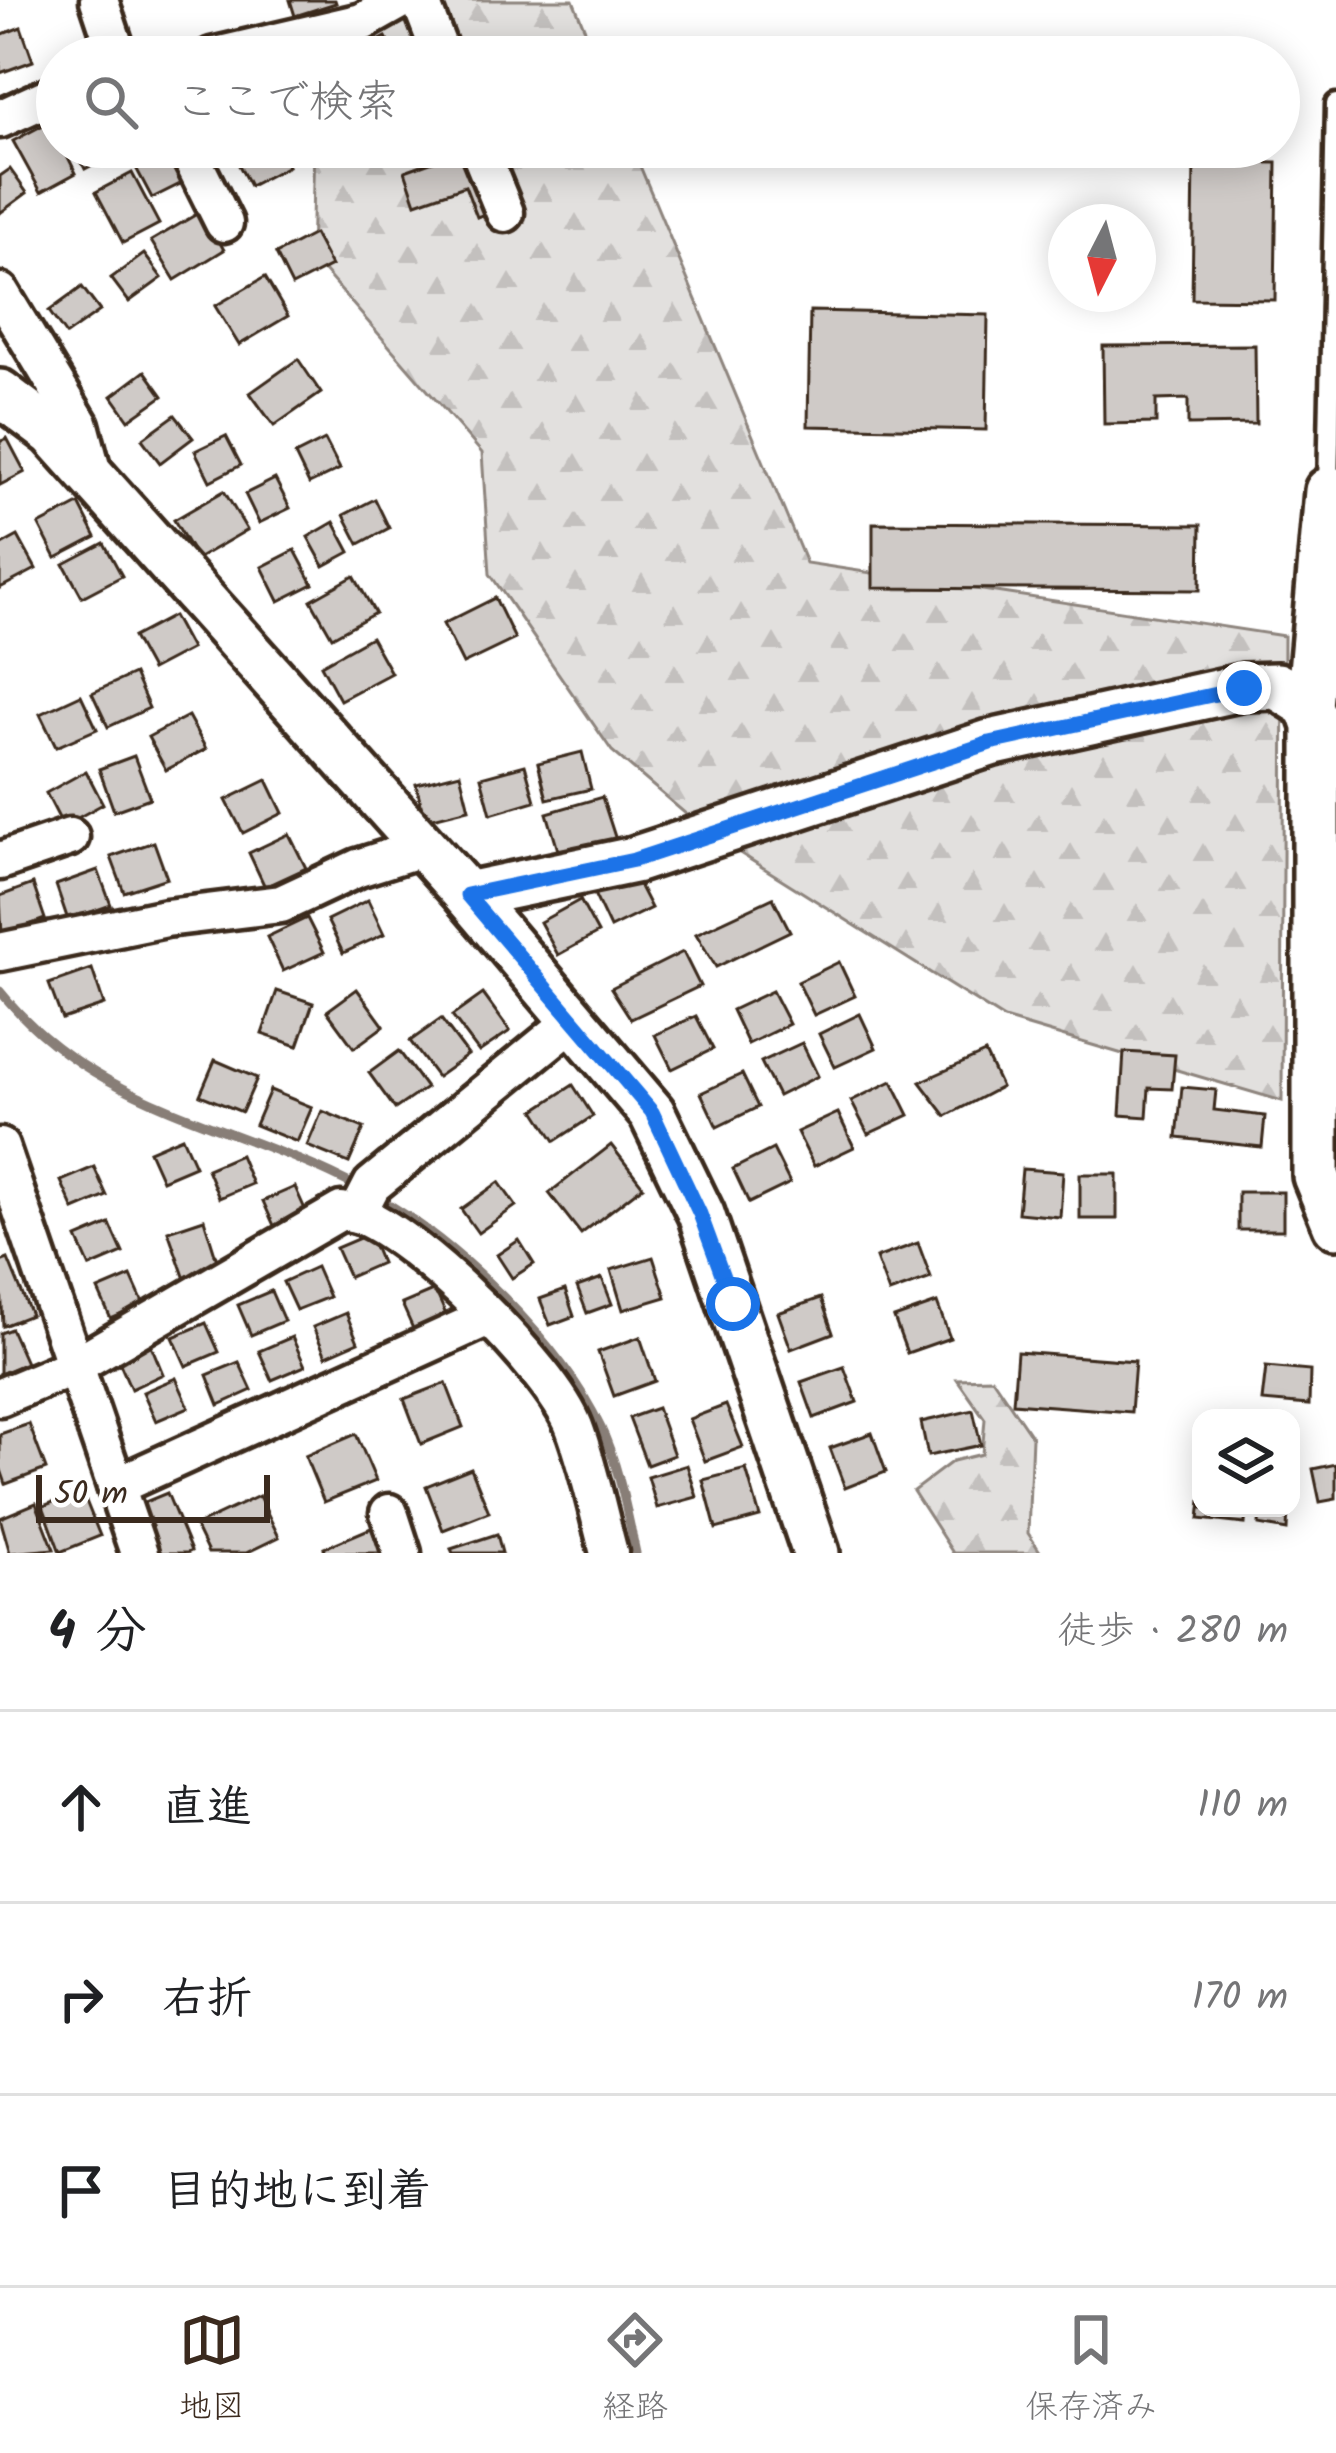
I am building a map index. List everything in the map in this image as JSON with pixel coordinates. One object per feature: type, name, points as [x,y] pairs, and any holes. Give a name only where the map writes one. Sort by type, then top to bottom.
[{"type":"street","points":[[99,0],[111,36]]},
{"type":"street","points":[[302,36],[362,22],[401,0]]},
{"type":"street","points":[[420,0],[434,36]]},
{"type":"street","points":[[0,119],[36,103]]},
{"type":"street","points":[[196,168],[224,223]]},
{"type":"street","points":[[487,168],[505,213]]},
{"type":"street","points":[[4,316],[80,425],[95,480]]},
{"type":"street","points":[[0,393],[53,434],[95,480],[467,895],[652,1112],[700,1214],[816,1553]]},
{"type":"street","points":[[1332,491],[1309,706],[1316,726],[1316,1176],[1336,1226]]},
{"type":"street","points":[[467,895],[634,860],[990,743],[1244,688],[1276,686],[1309,706]]},
{"type":"street","points":[[0,861],[70,837]]},
{"type":"street","points":[[0,952],[166,918],[281,904],[358,868],[424,847]]},
{"type":"street","points":[[357,1214],[372,1185],[574,1020]]},
{"type":"street","points":[[0,1147],[139,1553]]},
{"type":"street","points":[[0,1397],[74,1366],[341,1211],[357,1214],[387,1224],[488,1317],[559,1399],[574,1426],[609,1553]]},
{"type":"street","points":[[116,1486],[488,1317]]},
{"type":"street","points":[[388,1514],[402,1553]]},
{"type":"lane","points":[[1332,491],[1336,104]]},
{"type":"green space","points":[[441,0],[573,0],[588,36],[350,36]]},
{"type":"green space","points":[[313,168],[641,168],[806,563],[1284,636],[1282,1101],[1004,1019],[708,833],[612,751],[490,574],[482,453],[311,256]]},
{"type":"green space","points":[[992,1378],[1032,1437],[1028,1533],[1041,1553],[953,1553],[913,1491],[953,1461],[982,1454],[985,1419],[957,1379]]},
{"type":"building","points":[[290,0],[335,0],[336,3],[295,16]]},
{"type":"building","points":[[21,27],[33,61],[0,73],[0,35]]},
{"type":"building","points":[[36,129],[36,168],[74,168],[76,173],[41,192],[13,141]]},
{"type":"building","points":[[136,168],[182,168],[188,180],[152,198]]},
{"type":"building","points":[[240,168],[284,168],[250,186]]},
{"type":"building","points":[[480,168],[495,210],[477,217],[465,186],[416,203],[405,171]]},
{"type":"building","points":[[1194,168],[1277,168],[1275,300],[1192,299]]},
{"type":"building","points":[[10,169],[27,193],[0,213],[0,176]]},
{"type":"building","points":[[132,173],[159,224],[123,243],[96,192]]},
{"type":"building","points":[[202,211],[224,250],[175,280],[151,241]]},
{"type":"building","points":[[314,234],[331,266],[292,286],[276,254]]},
{"type":"building","points":[[144,254],[162,278],[129,302],[111,278]]},
{"type":"building","points":[[265,277],[288,316],[239,345],[215,306]]},
{"type":"building","points":[[82,287],[100,311],[66,335],[49,311]]},
{"type":"building","points":[[810,311],[988,315],[986,430],[808,426]]},
{"type":"building","points":[[1255,345],[1256,424],[1188,425],[1188,399],[1156,400],[1156,423],[1104,424],[1103,346]]},
{"type":"building","points":[[298,359],[321,393],[274,426],[250,393]]},
{"type":"building","points":[[145,371],[163,396],[129,420],[112,396]]},
{"type":"building","points":[[175,415],[193,438],[160,463],[142,439]]},
{"type":"building","points":[[226,436],[241,465],[210,481],[195,451]]},
{"type":"building","points":[[7,438],[25,472],[0,485],[0,442]]},
{"type":"building","points":[[325,440],[340,469],[309,484],[295,455]]},
{"type":"building","points":[[275,479],[290,508],[259,523],[245,494]]},
{"type":"building","points":[[224,491],[247,530],[197,559],[174,520]]},
{"type":"building","points":[[375,499],[389,528],[359,544],[344,515]]},
{"type":"building","points":[[79,504],[96,537],[56,558],[39,525]]},
{"type":"building","points":[[334,522],[350,552],[324,566],[308,537]]},
{"type":"building","points":[[873,523],[1201,525],[1200,590],[873,588]]},
{"type":"building","points":[[18,536],[36,569],[0,588],[0,546]]},
{"type":"building","points":[[104,543],[122,576],[82,597],[64,564]]},
{"type":"building","points":[[295,550],[313,584],[279,601],[262,567]]},
{"type":"building","points":[[354,576],[375,613],[332,637],[311,600]]},
{"type":"building","points":[[495,598],[515,639],[463,664],[443,624]]},
{"type":"building","points":[[173,616],[191,649],[151,670],[133,637]]},
{"type":"building","points":[[371,637],[391,673],[340,700],[321,665]]},
{"type":"building","points":[[134,674],[149,708],[108,727],[92,693]]},
{"type":"building","points":[[81,695],[97,729],[56,747],[40,714]]},
{"type":"building","points":[[188,716],[206,749],[166,770],[148,737]]},
{"type":"building","points":[[582,752],[591,789],[547,799],[538,763]]},
{"type":"building","points":[[134,756],[150,798],[114,811],[99,769]]},
{"type":"building","points":[[525,765],[535,801],[491,814],[481,777]]},
{"type":"building","points":[[86,771],[103,804],[63,826],[46,793]]},
{"type":"building","points":[[460,773],[469,809],[425,820],[416,784]]},
{"type":"building","points":[[267,780],[283,813],[243,833],[226,800]]},
{"type":"building","points":[[602,797],[616,840],[560,857],[547,813]]},
{"type":"building","points":[[289,834],[306,868],[265,887],[249,853]]},
{"type":"building","points":[[154,842],[167,878],[124,892],[111,857]]},
{"type":"building","points":[[98,870],[111,905],[68,920],[56,885]]},
{"type":"building","points":[[634,875],[651,908],[610,928],[594,894]]},
{"type":"building","points":[[33,884],[45,919],[2,935],[0,896]]},
{"type":"building","points":[[773,898],[790,931],[716,967],[696,934]]},
{"type":"building","points":[[368,900],[384,934],[343,953],[327,920]]},
{"type":"building","points":[[580,900],[598,933],[558,955],[540,922]]},
{"type":"building","points":[[307,918],[324,952],[283,971],[267,937]]},
{"type":"building","points":[[683,952],[700,986],[631,1019],[611,988]]},
{"type":"building","points":[[839,962],[855,996],[814,1015],[798,982]]},
{"type":"building","points":[[92,969],[104,1005],[62,1019],[49,984]]},
{"type":"building","points":[[357,989],[384,1026],[354,1048],[327,1011]]},
{"type":"building","points":[[277,991],[313,1003],[298,1046],[262,1034]]},
{"type":"building","points":[[772,991],[789,1024],[748,1044],[732,1010]]},
{"type":"building","points":[[483,994],[510,1031],[479,1052],[452,1016]]},
{"type":"building","points":[[860,1014],[876,1048],[835,1067],[819,1034]]},
{"type":"building","points":[[696,1016],[713,1049],[672,1069],[655,1035]]},
{"type":"building","points":[[441,1019],[468,1055],[437,1077],[410,1041]]},
{"type":"building","points":[[802,1043],[818,1076],[778,1096],[761,1062]]},
{"type":"building","points":[[399,1051],[426,1088],[395,1109],[369,1073]]},
{"type":"building","points":[[1124,1052],[1175,1055],[1172,1089],[1149,1088],[1147,1117],[1120,1115]]},
{"type":"building","points":[[985,1053],[1001,1087],[946,1116],[920,1082]]},
{"type":"building","points":[[215,1060],[257,1078],[242,1112],[200,1095]]},
{"type":"building","points":[[742,1074],[758,1107],[717,1127],[701,1093]]},
{"type":"building","points":[[892,1081],[909,1115],[868,1134],[851,1101]]},
{"type":"building","points":[[573,1085],[593,1116],[555,1141],[535,1110]]},
{"type":"building","points":[[1182,1087],[1216,1090],[1214,1110],[1265,1116],[1262,1147],[1177,1138]]},
{"type":"building","points":[[270,1090],[312,1107],[297,1142],[255,1125]]},
{"type":"building","points":[[322,1111],[364,1128],[349,1163],[307,1146]]},
{"type":"building","points":[[838,1113],[854,1147],[814,1166],[797,1132]]},
{"type":"building","points":[[182,1137],[195,1166],[162,1180],[149,1151]]},
{"type":"building","points":[[611,1145],[643,1186],[581,1234],[549,1193]]},
{"type":"building","points":[[773,1149],[790,1183],[749,1203],[733,1169]]},
{"type":"building","points":[[240,1155],[252,1184],[219,1198],[207,1169]]},
{"type":"building","points":[[94,1167],[107,1196],[74,1210],[61,1181]]},
{"type":"building","points":[[1022,1169],[1063,1172],[1060,1217],[1018,1213]]},
{"type":"building","points":[[1080,1174],[1117,1174],[1117,1219],[1080,1219]]},
{"type":"building","points":[[499,1182],[516,1206],[478,1233],[461,1209]]},
{"type":"building","points":[[295,1187],[308,1216],[276,1230],[263,1201]]},
{"type":"building","points":[[1238,1192],[1283,1192],[1283,1230],[1238,1230]]},
{"type":"building","points":[[204,1219],[219,1267],[186,1282],[168,1231]]},
{"type":"building","points":[[110,1224],[123,1253],[90,1267],[77,1238]]},
{"type":"building","points":[[369,1234],[381,1263],[349,1277],[336,1248]]},
{"type":"building","points":[[519,1240],[534,1264],[512,1278],[497,1255]]},
{"type":"building","points":[[918,1243],[931,1278],[889,1293],[876,1258]]},
{"type":"building","points":[[653,1257],[666,1297],[623,1310],[611,1270]]},
{"type":"building","points":[[8,1259],[31,1315],[3,1326],[0,1262]]},
{"type":"building","points":[[316,1267],[329,1297],[296,1310],[283,1282]]},
{"type":"building","points":[[131,1276],[144,1305],[111,1319],[98,1290]]},
{"type":"building","points":[[602,1278],[612,1304],[587,1313],[577,1287]]},
{"type":"building","points":[[435,1290],[448,1319],[415,1333],[402,1304]]},
{"type":"building","points":[[565,1290],[574,1316],[550,1325],[540,1299]]},
{"type":"building","points":[[271,1291],[284,1321],[251,1335],[238,1305]]},
{"type":"building","points":[[821,1298],[833,1333],[791,1349],[778,1313]]},
{"type":"building","points":[[937,1303],[950,1338],[907,1353],[894,1318]]},
{"type":"building","points":[[346,1313],[358,1342],[326,1356],[313,1327]]},
{"type":"building","points":[[206,1323],[219,1352],[186,1366],[173,1337]]},
{"type":"building","points":[[11,1329],[26,1363],[0,1374],[0,1333]]},
{"type":"building","points":[[292,1337],[305,1366],[272,1380],[259,1351]]},
{"type":"building","points":[[640,1337],[655,1381],[614,1396],[598,1352]]},
{"type":"building","points":[[151,1345],[163,1374],[131,1389],[118,1359]]},
{"type":"building","points":[[1017,1352],[1135,1361],[1131,1412],[1013,1403]]},
{"type":"building","points":[[239,1362],[252,1390],[219,1405],[207,1375]]},
{"type":"building","points":[[844,1367],[857,1402],[814,1418],[801,1382]]},
{"type":"building","points":[[1266,1367],[1310,1371],[1309,1405],[1262,1401]]},
{"type":"building","points":[[176,1378],[189,1407],[156,1421],[143,1392]]},
{"type":"building","points":[[446,1383],[463,1427],[421,1444],[404,1399]]},
{"type":"building","points":[[726,1405],[743,1447],[705,1461],[689,1419]]},
{"type":"building","points":[[657,1408],[674,1455],[647,1465],[629,1418]]},
{"type":"building","points":[[973,1410],[981,1445],[928,1456],[921,1422]]},
{"type":"building","points":[[29,1424],[46,1469],[6,1484],[0,1467],[0,1434]]},
{"type":"building","points":[[872,1433],[886,1472],[845,1488],[830,1448]]},
{"type":"building","points":[[356,1434],[376,1481],[324,1502],[305,1456]]},
{"type":"building","points":[[1336,1464],[1336,1499],[1320,1502],[1313,1469]]},
{"type":"building","points":[[687,1465],[697,1497],[657,1508],[648,1477]]},
{"type":"building","points":[[471,1468],[489,1512],[443,1530],[426,1486]]},
{"type":"building","points":[[746,1469],[760,1517],[716,1529],[703,1480]]},
{"type":"building","points":[[82,1491],[100,1536],[60,1552],[43,1506]]},
{"type":"building","points":[[167,1493],[191,1551],[187,1553],[161,1553],[140,1504]]},
{"type":"building","points":[[259,1496],[279,1537],[246,1553],[208,1553],[195,1526]]},
{"type":"building","points":[[36,1503],[54,1549],[10,1553],[0,1518]]},
{"type":"building","points":[[1199,1517],[1245,1517],[1245,1524]]},
{"type":"building","points":[[1259,1517],[1288,1517],[1287,1530],[1259,1525]]},
{"type":"building","points":[[371,1528],[381,1553],[326,1553],[324,1548]]},
{"type":"building","points":[[497,1534],[502,1553],[453,1553],[451,1549]]},
{"type":"waterway","points":[[0,991],[38,1031],[79,1063],[123,1088],[361,1189]]},
{"type":"waterway","points":[[376,1197],[472,1267],[561,1363],[607,1443],[636,1553]]},
{"type":"route","points":[[733,1304],[700,1214],[652,1112],[467,895],[634,860],[779,808],[990,743],[1244,688]]}]
